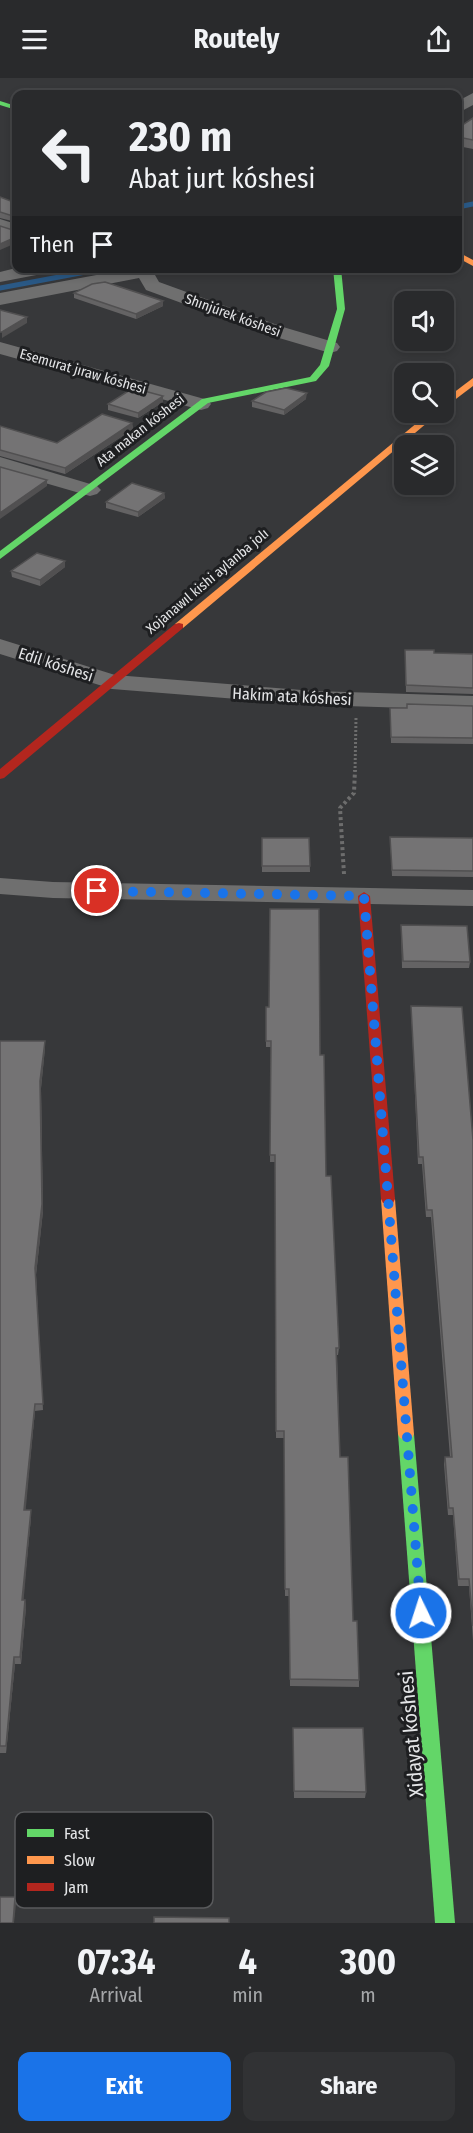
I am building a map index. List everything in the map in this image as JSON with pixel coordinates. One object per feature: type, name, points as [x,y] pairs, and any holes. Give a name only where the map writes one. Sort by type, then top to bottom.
[{"type":"street","points":[[0,277],[20,273]]},
{"type":"street","points":[[0,299],[139,273]]},
{"type":"street","name":"Shınjúrek kóshesi","points":[[145,273],[152,286],[276,331],[330,347]]},
{"type":"street","name":"Ata makan kóshesi","points":[[0,556],[90,490],[204,401],[313,379],[324,366],[341,309],[337,273]]},
{"type":"street","name":"Esemurat jıraw kóshesi","points":[[0,348],[201,404]]},
{"type":"street","points":[[454,397],[473,381]]},
{"type":"street","name":"Xojanawıl kishi aylanba jolı","points":[[0,775],[422,423]]},
{"type":"street","points":[[0,463],[90,490]]},
{"type":"street","name":"Edil kóshesi","points":[[0,646],[112,682]]},
{"type":"street","name":"Hakim ata kóshesi","points":[[112,682],[195,690],[356,700],[473,703]]},
{"type":"street","points":[[0,886],[53,890],[473,898]]},
{"type":"street","name":"Xidayat kóshesi","points":[[355,896],[445,1923]]},
{"type":"path","points":[[355,896],[340,808],[354,793],[356,700]]},
{"type":"building","points":[[473,118],[473,140],[462,138],[462,125]]},
{"type":"building","points":[[0,197],[12,202],[12,216],[0,212]]},
{"type":"building","points":[[0,226],[12,230],[12,239],[0,244]]},
{"type":"building","points":[[105,282],[163,301],[136,314],[74,293],[92,284]]},
{"type":"building","points":[[0,310],[27,317],[0,332]]},
{"type":"building","points":[[133,388],[163,396],[138,413],[108,404]]},
{"type":"building","points":[[286,388],[307,393],[284,410],[252,401],[266,392]]},
{"type":"building","points":[[102,414],[132,423],[65,468],[0,450],[0,426],[57,443]]},
{"type":"building","points":[[0,467],[47,480],[0,513]]},
{"type":"building","points":[[132,483],[164,493],[138,512],[106,502]]},
{"type":"building","points":[[37,553],[65,561],[40,580],[11,571]]},
{"type":"building","points":[[405,650],[473,654],[473,688],[406,685]]},
{"type":"building","points":[[407,704],[473,706],[473,738],[391,737],[390,708],[407,708]]},
{"type":"building","points":[[390,837],[473,838],[473,871],[392,870]]},
{"type":"building","points":[[262,838],[309,838],[310,866],[262,866]]},
{"type":"building","points":[[270,909],[319,909],[320,1055],[324,1055],[326,1176],[331,1176],[339,1348],[336,1348],[340,1457],[348,1457],[353,1621],[357,1621],[359,1680],[290,1679],[289,1589],[285,1589],[284,1431],[276,1431],[275,1155],[270,1155],[271,1041],[266,1041],[266,1007],[269,1007]]},
{"type":"building","points":[[401,925],[467,926],[470,962],[403,961]]},
{"type":"building","points":[[411,1006],[462,1007],[473,1140],[473,1626],[469,1579],[459,1579],[453,1508],[449,1508],[445,1457],[452,1457],[432,1210],[427,1210],[423,1157],[419,1157]]},
{"type":"building","points":[[0,1041],[45,1041],[40,1081],[42,1204],[35,1268],[43,1404],[35,1404],[24,1510],[31,1510],[22,1600],[25,1600],[20,1657],[14,1657],[6,1746],[0,1746]]},
{"type":"building","points":[[293,1728],[363,1728],[366,1792],[294,1791]]},
{"type":"building","points":[[0,1897],[15,1897],[13,1923],[0,1923]]},
{"type":"building","points":[[154,1917],[229,1918],[229,1923],[154,1923]]},
{"type":"waterway","points":[[462,206],[473,204]]},
{"type":"waterway","points":[[0,288],[80,273]]},
{"type":"traffic: fast","points":[[0,103],[12,107]]},
{"type":"traffic: fast","points":[[0,556],[205,401],[313,379],[324,366],[341,309],[337,273]]},
{"type":"traffic: fast","points":[[406,1434],[445,1923]]},
{"type":"traffic: slow","points":[[462,257],[473,263]]},
{"type":"traffic: slow","points":[[454,397],[473,381]]},
{"type":"traffic: slow","points":[[179,626],[423,423]]},
{"type":"traffic: slow","points":[[388,1199],[406,1434]]},
{"type":"traffic: jam","points":[[0,775],[179,626]]},
{"type":"traffic: jam","points":[[364,896],[388,1199]]},
{"type":"route","points":[[97,891],[364,896],[421,1613]]}]
